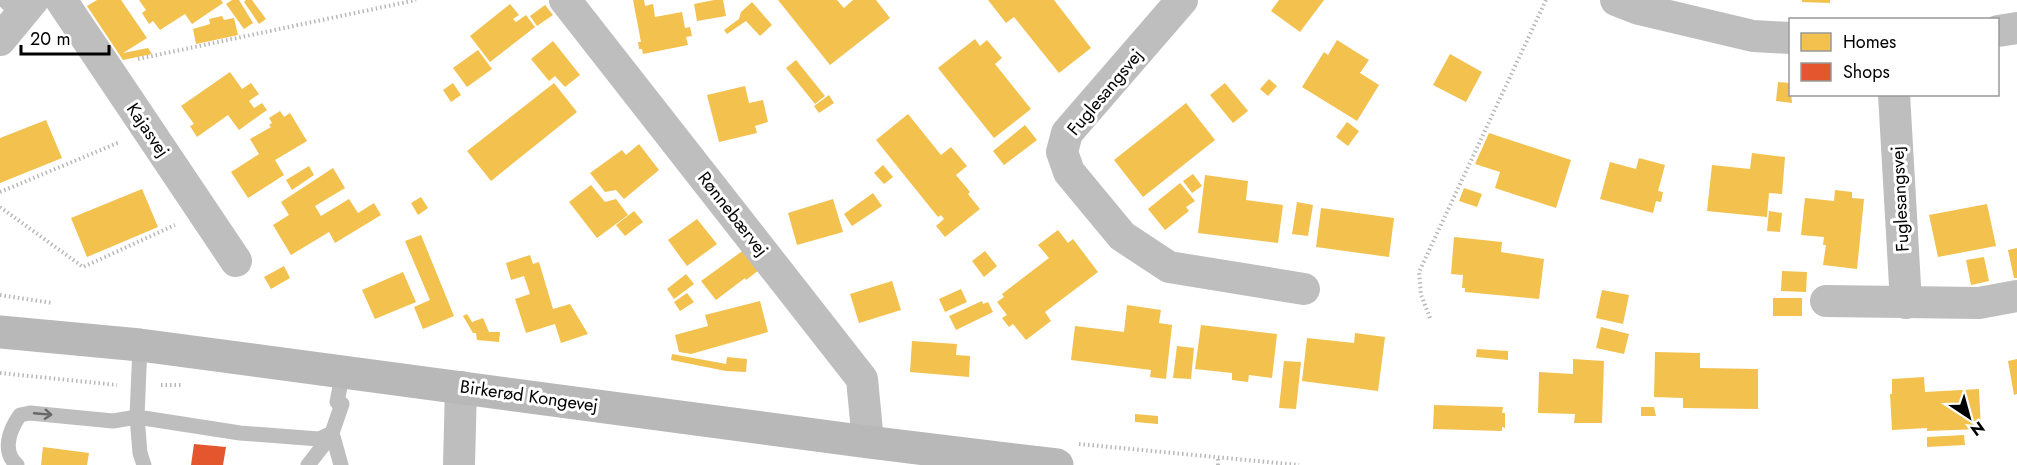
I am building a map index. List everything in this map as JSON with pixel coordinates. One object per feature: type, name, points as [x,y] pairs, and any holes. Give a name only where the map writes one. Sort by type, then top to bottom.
[{"type":"main road","name":"Birkerød Kongevej","points":[[0,332],[141,345],[1057,465]]},
{"type":"street","name":"Kajasvej","points":[[61,0],[236,261]]},
{"type":"street","name":"Rønnebærvej","points":[[565,0],[862,379],[868,442]]},
{"type":"street","name":"Fuglesangsvej","points":[[1182,0],[1067,133],[1062,152],[1069,172],[1122,236],[1169,267],[1304,289]]},
{"type":"street","points":[[1616,0],[1639,9],[1753,36],[1789,38]]},
{"type":"street","points":[[0,40],[19,5]]},
{"type":"street","points":[[1999,31],[2017,28]]},
{"type":"street","name":"Fuglesangsvej","points":[[1894,96],[1906,303]]},
{"type":"street","points":[[1826,301],[1979,303],[2017,296]]},
{"type":"street","points":[[459,465],[461,387]]},
{"type":"lane","points":[[141,345],[137,417],[140,453],[144,465]]},
{"type":"lane","points":[[308,465],[332,433],[342,404],[337,402],[343,372]]},
{"type":"lane","points":[[18,465],[11,458],[8,446],[15,422],[20,415],[30,413],[113,421],[137,417],[240,434],[319,439],[332,433]]},
{"type":"lane","points":[[332,433],[341,465]]},
{"type":"path","points":[[105,66],[416,0]]},
{"type":"path","points":[[1430,318],[1420,295],[1419,272],[1546,0]]},
{"type":"path","points":[[0,192],[148,131]]},
{"type":"path","points":[[0,207],[83,267],[204,213]]},
{"type":"path","points":[[0,373],[100,385],[194,386]]},
{"type":"path","points":[[1218,458],[1218,465]]},
{"type":"building: Homes","points":[[97,0],[121,0],[147,38],[123,53],[148,48],[152,54],[123,60],[87,6]]},
{"type":"building: Homes","points":[[139,0],[221,0],[223,3],[192,24],[185,14],[160,30],[153,21],[149,24],[142,13],[146,10]]},
{"type":"building: Homes","points":[[232,0],[239,0],[253,23],[244,29],[226,4]]},
{"type":"building: Homes","points":[[252,0],[266,19],[259,24],[244,2]]},
{"type":"building: Homes","points":[[633,0],[644,0],[645,6],[653,4],[655,17],[682,12],[685,28],[690,27],[692,36],[686,37],[688,45],[643,54],[642,49],[639,49],[638,42],[641,42]]},
{"type":"building: Homes","points":[[723,0],[726,16],[697,21],[694,4]]},
{"type":"building: Homes","points":[[778,0],[837,0],[844,8],[853,0],[876,0],[890,18],[830,65]]},
{"type":"building: Homes","points":[[988,0],[1054,0],[1091,48],[1059,73],[1014,17],[1006,23]]},
{"type":"building: Homes","points":[[1279,0],[1324,0],[1300,32],[1271,11]]},
{"type":"building: Homes","points":[[1802,0],[1830,0],[1830,3],[1802,2]]},
{"type":"building: Homes","points":[[752,2],[772,25],[760,36],[746,21],[727,34],[724,30],[739,19],[741,12]]},
{"type":"building: Homes","points":[[510,4],[519,15],[513,19],[516,22],[526,15],[535,27],[490,62],[470,36]]},
{"type":"building: Homes","points":[[545,5],[553,15],[537,26],[530,16]]},
{"type":"building: Homes","points":[[222,16],[224,20],[234,18],[238,35],[196,44],[193,29],[210,24],[209,19]]},
{"type":"building: Homes","points":[[975,39],[980,46],[987,40],[1002,58],[995,64],[1031,109],[994,138],[938,68]]},
{"type":"building: Homes","points":[[1337,40],[1369,60],[1360,73],[1379,85],[1357,121],[1302,87],[1324,52],[1328,55]]},
{"type":"building: Homes","points":[[553,41],[580,75],[565,87],[555,76],[549,81],[531,59]]},
{"type":"building: Homes","points":[[478,50],[492,69],[467,87],[453,68]]},
{"type":"building: Homes","points":[[1450,54],[1482,72],[1466,102],[1433,85]]},
{"type":"building: Homes","points":[[796,60],[825,96],[815,104],[786,68]]},
{"type":"building: Homes","points":[[230,72],[242,89],[251,83],[259,94],[249,101],[254,108],[262,103],[267,110],[239,130],[228,115],[197,137],[190,126],[194,124],[181,106]]},
{"type":"building: Homes","points":[[1269,79],[1277,86],[1268,96],[1260,89]]},
{"type":"building: Homes","points":[[1778,82],[1789,83],[1789,96],[1791,96],[1792,103],[1776,101]]},
{"type":"building: Homes","points":[[453,83],[461,95],[451,102],[443,90]]},
{"type":"building: Homes","points":[[554,83],[577,112],[491,181],[467,151]]},
{"type":"building: Homes","points":[[1225,83],[1248,111],[1233,123],[1210,95]]},
{"type":"building: Homes","points":[[745,86],[749,103],[763,100],[768,122],[755,126],[757,133],[719,142],[707,95]]},
{"type":"building: Homes","points":[[829,95],[834,103],[819,113],[814,106]]},
{"type":"building: Homes","points":[[1186,103],[1215,140],[1143,197],[1114,160]]},
{"type":"building: Homes","points":[[280,111],[284,117],[290,113],[307,141],[275,160],[284,175],[248,198],[231,172],[259,154],[250,139],[271,127],[269,125],[272,123],[269,118]]},
{"type":"building: Homes","points":[[908,114],[941,155],[951,147],[967,166],[956,175],[980,209],[945,237],[936,226],[944,219],[941,215],[938,217],[876,140]]},
{"type":"building: Homes","points":[[46,120],[62,158],[0,183],[0,138]]},
{"type":"building: Homes","points":[[1347,122],[1359,131],[1348,146],[1336,137]]},
{"type":"building: Homes","points":[[1025,125],[1037,140],[1004,165],[993,151]]},
{"type":"building: Homes","points":[[1489,133],[1571,160],[1556,208],[1495,188],[1500,172],[1475,164]]},
{"type":"building: Homes","points":[[639,144],[659,170],[624,199],[616,190],[605,192],[590,173],[622,150],[626,155]]},
{"type":"building: Homes","points":[[1752,153],[1785,157],[1782,194],[1769,193],[1767,217],[1707,211],[1712,165],[1750,169]]},
{"type":"building: Homes","points":[[1639,158],[1665,165],[1658,191],[1663,192],[1661,202],[1656,201],[1653,213],[1600,199],[1610,162],[1636,169]]},
{"type":"building: Homes","points":[[883,165],[893,177],[884,184],[874,173]]},
{"type":"building: Homes","points":[[309,166],[314,175],[292,190],[286,180]]},
{"type":"building: Homes","points":[[333,168],[345,188],[315,206],[321,216],[349,199],[358,213],[374,203],[381,215],[335,243],[329,232],[291,255],[273,225],[289,215],[281,202]]},
{"type":"building: Homes","points":[[1193,174],[1202,186],[1192,193],[1183,181]]},
{"type":"building: Homes","points":[[1205,175],[1248,181],[1246,200],[1283,205],[1278,243],[1198,233]]},
{"type":"building: Homes","points":[[1180,183],[1195,201],[1186,207],[1189,211],[1165,230],[1148,209]]},
{"type":"building: Homes","points":[[591,185],[605,202],[616,199],[628,215],[597,238],[569,202]]},
{"type":"building: Homes","points":[[1464,188],[1482,194],[1477,207],[1459,201]]},
{"type":"building: Homes","points":[[142,189],[158,227],[87,257],[71,218]]},
{"type":"building: Homes","points":[[1835,190],[1852,192],[1852,198],[1864,199],[1857,269],[1823,265],[1826,245],[1823,245],[1824,237],[1801,235],[1805,198],[1834,201]]},
{"type":"building: Homes","points":[[873,193],[882,206],[852,226],[844,214]]},
{"type":"building: Homes","points":[[421,197],[428,208],[418,215],[411,203]]},
{"type":"building: Homes","points":[[833,199],[843,232],[797,245],[788,213]]},
{"type":"building: Homes","points":[[1297,202],[1313,205],[1308,236],[1292,234]]},
{"type":"building: Homes","points":[[1987,204],[1996,246],[1938,257],[1929,215]]},
{"type":"building: Homes","points":[[1321,208],[1394,218],[1389,257],[1316,247]]},
{"type":"building: Homes","points":[[634,211],[643,222],[625,236],[616,225]]},
{"type":"building: Homes","points":[[1769,211],[1782,213],[1780,232],[1767,231]]},
{"type":"building: Homes","points":[[697,219],[717,244],[687,266],[668,240]]},
{"type":"building: Homes","points":[[1058,230],[1068,243],[1073,239],[1098,272],[1045,312],[1051,321],[1026,340],[1013,324],[1009,327],[1002,318],[1007,315],[997,302],[1004,297],[1002,294],[1049,258],[1038,245]]},
{"type":"building: Homes","points":[[421,235],[454,316],[423,329],[414,307],[430,300],[405,241]]},
{"type":"building: Homes","points":[[1454,237],[1502,242],[1501,252],[1544,259],[1539,299],[1465,292],[1465,288],[1462,288],[1463,275],[1451,274]]},
{"type":"building: Homes","points":[[748,247],[763,267],[716,300],[701,281]]},
{"type":"building: Homes","points":[[2017,248],[2017,278],[2014,278],[2008,250]]},
{"type":"building: Homes","points":[[985,251],[997,266],[984,277],[972,261]]},
{"type":"building: Homes","points":[[530,255],[533,264],[539,262],[553,309],[570,304],[588,334],[561,343],[555,324],[526,333],[515,299],[530,294],[524,276],[511,280],[506,263]]},
{"type":"building: Homes","points":[[1984,257],[1989,281],[1971,285],[1966,260]]},
{"type":"building: Homes","points":[[284,266],[290,278],[271,289],[264,277]]},
{"type":"building: Homes","points":[[1782,271],[1807,272],[1806,292],[1781,291]]},
{"type":"building: Homes","points":[[403,272],[416,302],[375,319],[362,290]]},
{"type":"building: Homes","points":[[686,274],[694,284],[674,299],[667,289]]},
{"type":"building: Homes","points":[[892,281],[901,310],[859,323],[850,294]]},
{"type":"building: Homes","points":[[961,289],[967,302],[945,312],[939,299]]},
{"type":"building: Homes","points":[[1602,290],[1629,295],[1623,324],[1596,318]]},
{"type":"building: Homes","points":[[687,293],[694,302],[680,311],[674,302]]},
{"type":"building: Homes","points":[[1773,298],[1802,298],[1802,316],[1773,316]]},
{"type":"building: Homes","points":[[760,301],[768,332],[691,354],[679,352],[675,335],[708,326],[705,315]]},
{"type":"building: Homes","points":[[982,301],[983,304],[988,302],[993,312],[956,330],[949,316]]},
{"type":"building: Homes","points":[[1127,305],[1161,310],[1159,323],[1172,325],[1166,379],[1150,377],[1151,370],[1071,360],[1075,326],[1124,332]]},
{"type":"building: Homes","points":[[467,314],[472,322],[483,318],[489,332],[500,332],[499,342],[477,340],[476,333],[473,333],[463,316]]},
{"type":"building: Homes","points":[[1201,325],[1277,334],[1272,378],[1249,375],[1248,382],[1232,380],[1232,373],[1195,369]]},
{"type":"building: Homes","points":[[1601,327],[1629,334],[1624,354],[1596,348]]},
{"type":"building: Homes","points":[[1355,333],[1385,337],[1378,391],[1302,381],[1307,338],[1354,343]]},
{"type":"building: Homes","points":[[912,341],[957,344],[956,355],[970,356],[969,377],[910,372]]},
{"type":"building: Homes","points":[[1177,346],[1194,348],[1191,379],[1173,378]]},
{"type":"building: Homes","points":[[1477,349],[1508,351],[1508,360],[1476,357]]},
{"type":"building: Homes","points":[[1655,352],[1700,353],[1700,368],[1758,369],[1758,409],[1683,408],[1683,398],[1654,397]]},
{"type":"building: Homes","points":[[672,354],[726,364],[727,357],[747,359],[746,372],[726,371],[671,360]]},
{"type":"building: Homes","points":[[1573,359],[1604,361],[1602,423],[1574,423],[1575,414],[1538,413],[1539,372],[1573,374]]},
{"type":"building: Homes","points":[[2017,359],[2017,394],[2014,395],[2008,361]]},
{"type":"building: Homes","points":[[1284,361],[1301,362],[1296,409],[1279,408]]},
{"type":"building: Homes","points":[[1924,377],[1925,392],[1979,389],[1981,429],[1892,430],[1890,394],[1892,394],[1892,379]]},
{"type":"building: Homes","points":[[1434,405],[1503,407],[1505,428],[1502,427],[1502,431],[1433,429]]},
{"type":"building: Homes","points":[[1641,407],[1654,407],[1656,416],[1641,416]]},
{"type":"building: Homes","points":[[1135,414],[1158,416],[1158,424],[1135,422]]},
{"type":"building: Homes","points":[[1964,435],[1965,445],[1927,447],[1927,437]]},
{"type":"building: Homes","points":[[43,447],[89,453],[87,465],[41,465]]},
{"type":"building: Shops","points":[[194,444],[226,447],[223,465],[191,465]]}]
